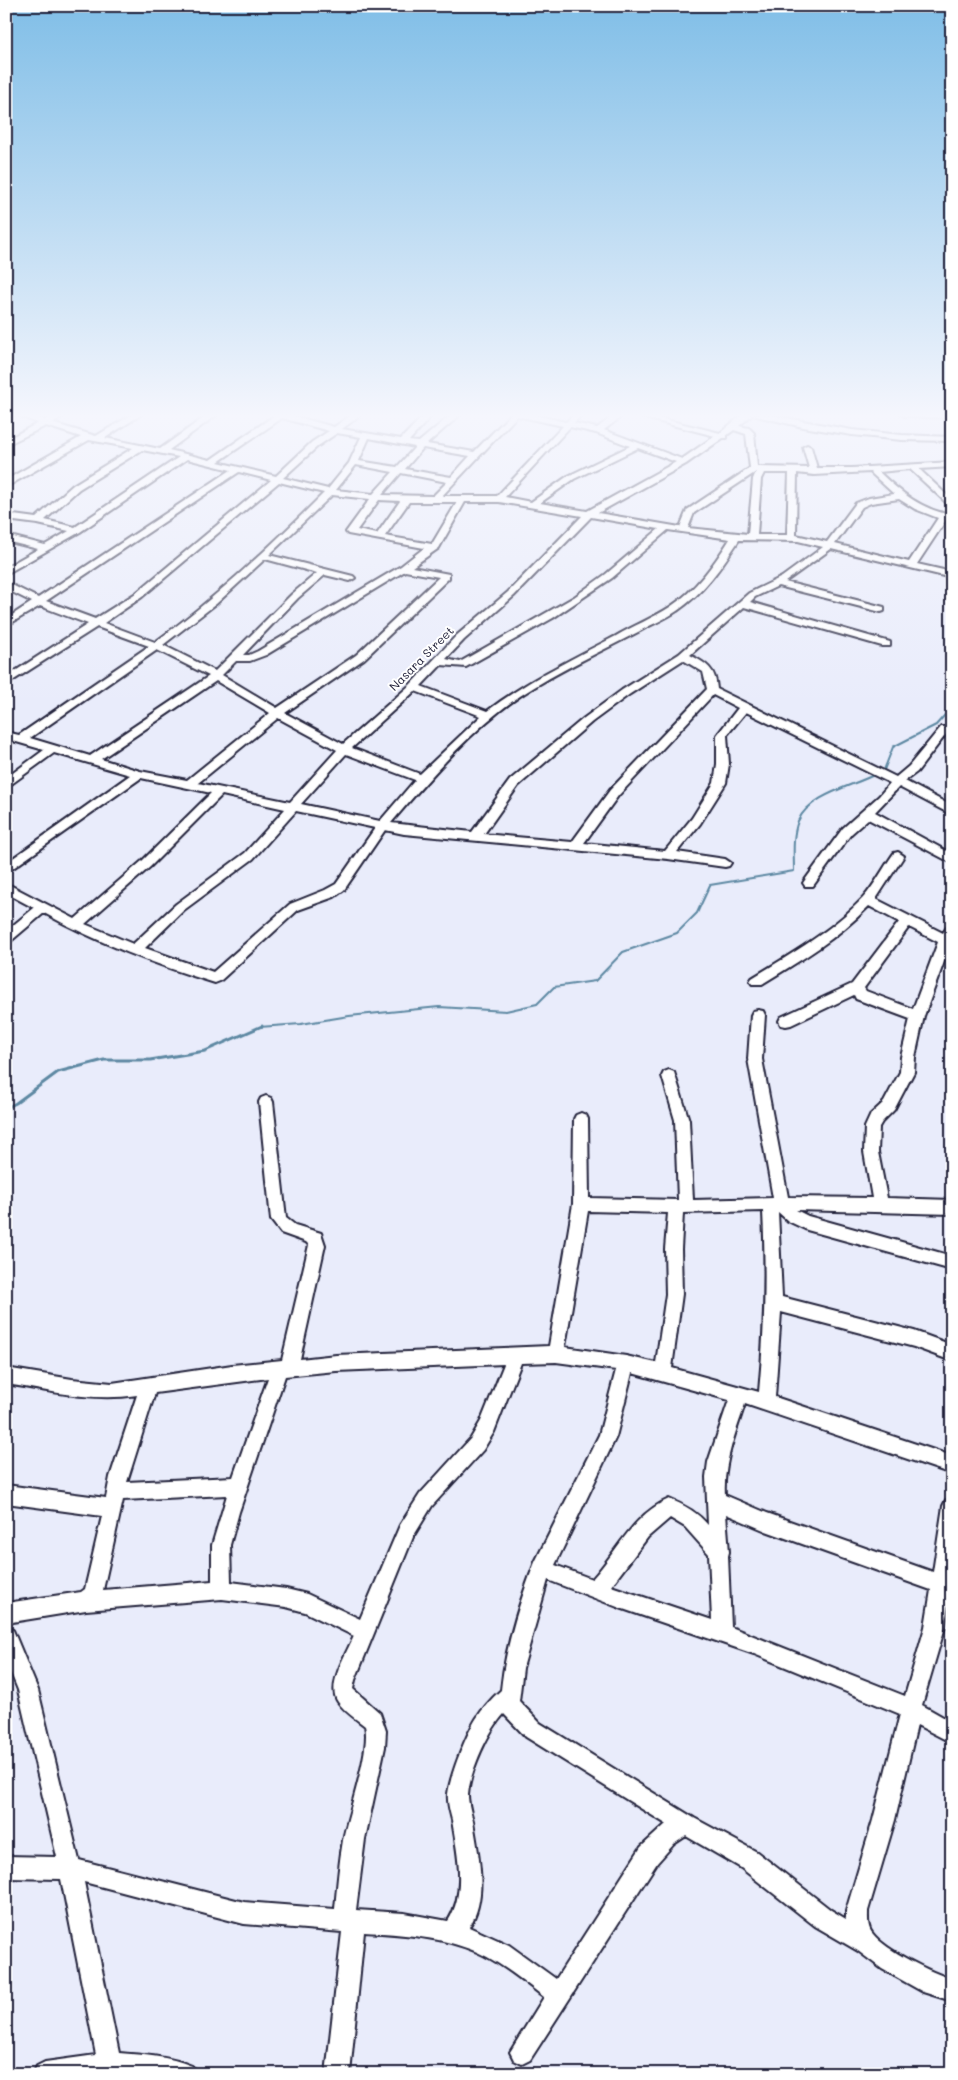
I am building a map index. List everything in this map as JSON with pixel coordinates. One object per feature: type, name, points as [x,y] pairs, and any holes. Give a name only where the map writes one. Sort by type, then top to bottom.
[{"type":"street","points":[[38,521],[49,511]]},
{"type":"street","points":[[6,571],[77,530],[105,511]]},
{"type":"street","points":[[6,623],[175,511]]},
{"type":"street","points":[[6,682],[95,624],[159,579],[239,511]]},
{"type":"street","points":[[11,739],[155,646],[186,623],[310,511]]},
{"type":"street","points":[[366,511],[350,532],[432,547]]},
{"type":"street","points":[[379,538],[398,511]]},
{"type":"street","points":[[236,658],[255,657],[404,568],[436,546],[456,511]]},
{"type":"street","points":[[573,511],[665,528],[736,536],[791,537],[952,575]]},
{"type":"street","name":"Nasara Street","points":[[135,950],[180,907],[249,856],[344,749],[414,687],[460,638],[511,594],[558,544],[594,511]]},
{"type":"street","points":[[683,530],[691,511]]},
{"type":"street","points":[[752,537],[755,511]]},
{"type":"street","points":[[791,537],[792,511]]},
{"type":"street","points":[[475,837],[506,793],[525,772],[626,692],[683,656],[742,602],[764,588],[792,575],[830,545],[854,511]]},
{"type":"street","points":[[911,565],[948,518],[924,511]]},
{"type":"street","points":[[6,517],[38,521],[77,530]]},
{"type":"street","points":[[438,661],[462,665],[557,612],[609,576],[665,528]]},
{"type":"street","points":[[6,888],[76,925],[135,950],[216,978],[294,907],[302,902],[335,892],[382,826],[422,778],[488,715],[518,693],[554,672],[674,609],[703,583],[715,569],[736,536]]},
{"type":"street","points":[[6,538],[47,548]]},
{"type":"street","points":[[262,556],[350,578]]},
{"type":"street","points":[[188,785],[278,713],[360,657],[446,576],[404,568]]},
{"type":"street","points":[[92,760],[216,676],[236,658],[295,596],[324,572]]},
{"type":"street","points":[[776,583],[882,609]]},
{"type":"street","points":[[6,585],[39,602],[155,646],[216,676],[344,749],[422,778]]},
{"type":"street","points":[[742,602],[886,644]]},
{"type":"street","points":[[575,847],[614,793],[712,690],[712,678],[708,669],[683,656]]},
{"type":"street","points":[[414,687],[488,715]]},
{"type":"street","points":[[712,690],[744,708],[898,782],[952,811]]},
{"type":"street","points":[[668,855],[696,821],[720,783],[723,764],[722,735],[744,708]]},
{"type":"street","points":[[809,882],[846,831],[913,769],[934,744],[942,731],[945,729],[952,730]]},
{"type":"street","points":[[11,739],[139,774],[382,826],[725,862]]},
{"type":"street","points":[[6,784],[52,749]]},
{"type":"street","points":[[6,869],[139,774]]},
{"type":"street","points":[[76,925],[146,864],[218,792]]},
{"type":"street","points":[[867,813],[952,859]]},
{"type":"street","points":[[757,981],[808,950],[834,931],[868,900],[898,856]]},
{"type":"street","points":[[868,900],[907,920],[948,934],[917,1016],[908,1057],[907,1072],[889,1106],[876,1118],[872,1127],[871,1152],[882,1205]]},
{"type":"street","points":[[6,938],[42,908]]},
{"type":"street","points":[[786,1021],[857,988],[907,920]]},
{"type":"street","points":[[857,988],[861,995],[917,1016]]},
{"type":"street","points":[[758,1016],[755,1059],[776,1205],[773,1332],[766,1402]]},
{"type":"street","points":[[663,1373],[674,1294],[673,1249],[681,1207],[682,1120],[669,1076]]},
{"type":"street","points":[[222,1590],[221,1545],[239,1486],[284,1368],[317,1246],[315,1238],[306,1233],[288,1231],[279,1220],[266,1102]]},
{"type":"street","points":[[556,1354],[581,1204],[581,1120]]},
{"type":"street","points":[[581,1204],[681,1207],[816,1203],[952,1207]]},
{"type":"street","points":[[776,1205],[792,1218],[952,1263]]},
{"type":"street","points":[[773,1302],[914,1340],[952,1353]]},
{"type":"street","points":[[6,1376],[72,1388],[112,1391],[232,1373],[336,1363],[556,1354],[626,1364],[663,1373],[766,1402],[952,1465]]},
{"type":"street","points":[[338,2074],[354,1839],[376,1739],[373,1720],[344,1695],[343,1690],[406,1531],[426,1500],[477,1444],[488,1426],[516,1355]]},
{"type":"street","points":[[626,1364],[607,1437],[537,1582],[513,1668],[509,1705],[533,1730],[749,1860],[823,1918],[866,1942],[890,1961],[931,1984],[952,1990]]},
{"type":"street","points":[[86,1600],[92,1595],[97,1581],[114,1500],[131,1438],[148,1387]]},
{"type":"street","points":[[722,1634],[717,1462],[739,1395]]},
{"type":"street","points":[[6,1494],[114,1500],[239,1486]]},
{"type":"street","points":[[717,1501],[766,1522],[898,1570],[947,1585]]},
{"type":"street","points":[[866,1942],[856,1926],[857,1911],[884,1820],[911,1709],[947,1585],[952,1506]]},
{"type":"street","points":[[595,1589],[621,1559],[636,1535],[656,1514],[668,1508],[680,1511],[693,1521],[704,1536],[720,1552]]},
{"type":"street","points":[[542,1569],[754,1644],[911,1709],[952,1733]]},
{"type":"street","points":[[6,1612],[86,1600],[222,1590],[286,1598],[307,1604],[365,1631]]},
{"type":"street","points":[[6,1637],[28,1690],[70,1868],[101,2029],[111,2069]]},
{"type":"street","points":[[452,1933],[464,1916],[469,1892],[469,1862],[458,1795],[463,1773],[482,1728],[495,1709],[510,1695]]},
{"type":"street","points":[[522,2052],[649,1855],[676,1828],[688,1825]]},
{"type":"street","points":[[6,1867],[70,1868],[244,1914],[419,1927],[452,1933],[500,1952],[558,1994]]},
{"type":"street","points":[[45,2074],[111,2069],[163,2069],[184,2074]]},
{"type":"waterway","points":[[881,772],[884,770],[893,747],[936,725],[952,707]]},
{"type":"waterway","points":[[260,1027],[301,1024],[349,1016],[439,1007],[506,1011],[537,1004],[554,987],[595,981],[623,952],[677,933],[697,913],[710,885],[794,871],[795,833],[798,821],[804,812],[812,804],[832,792],[876,774]]},
{"type":"waterway","points":[[6,1108],[16,1103],[58,1072],[104,1060],[150,1060],[205,1051],[260,1027]]}]
